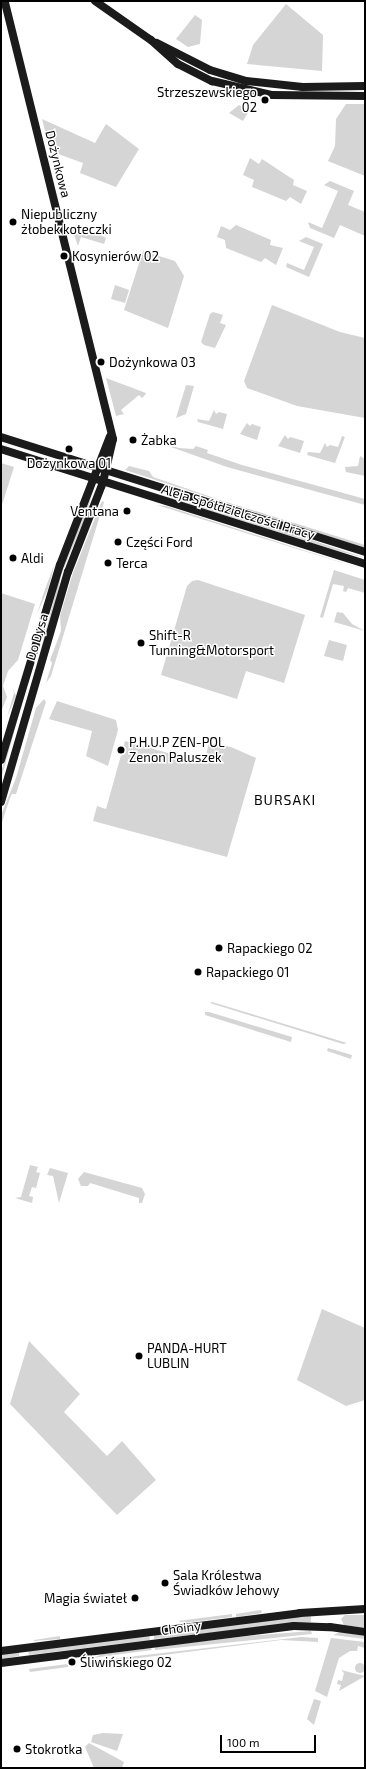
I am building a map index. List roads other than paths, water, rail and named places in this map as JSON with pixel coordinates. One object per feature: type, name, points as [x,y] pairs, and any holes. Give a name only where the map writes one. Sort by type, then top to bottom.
[{"type":"street","name":"Dożynkowa","points":[[5,1],[110,426],[113,445],[103,469]]},
{"type":"street","points":[[95,1],[151,40],[178,64],[216,82],[272,95],[365,96]]},
{"type":"street","points":[[151,40],[219,73],[271,85],[365,86]]},
{"type":"street","name":"Dożynkowa","points":[[103,469],[110,426]]},
{"type":"street","name":"Aleja Spółdzielczości Pracy","points":[[1,438],[365,552]]},
{"type":"street","name":"Aleja Spółdzielczości Pracy","points":[[1,449],[365,564]]},
{"type":"street","points":[[86,464],[106,449]]},
{"type":"street","points":[[99,480],[103,469]]},
{"type":"street","name":"Do Dysa","points":[[1,760],[60,565],[99,480]]},
{"type":"street","name":"Do Dysa","points":[[1,802],[68,572],[99,480]]},
{"type":"street","name":"Choiny","points":[[1,1650],[300,1613],[365,1609]]},
{"type":"street","name":"Choiny","points":[[1,1663],[294,1626],[330,1627],[365,1632]]},
{"type":"place","name":"Strzeszewskiego 02","points":[[265,100]]},
{"type":"place","name":"Niepubliczny żłobek koteczki","points":[[13,222]]},
{"type":"place","name":"Kosynierów 02","points":[[64,256]]},
{"type":"place","name":"Dożynkowa 03","points":[[101,362]]},
{"type":"place","name":"Żabka","points":[[133,440]]},
{"type":"place","name":"Dożynkowa 01","points":[[69,449]]},
{"type":"place","name":"Ventana","points":[[127,511]]},
{"type":"place","name":"Części Ford","points":[[118,542]]},
{"type":"place","name":"Aldi","points":[[13,558]]},
{"type":"place","name":"Terca","points":[[108,563]]},
{"type":"place","name":"Shift-R Tunning&Motorsport","points":[[141,643]]},
{"type":"place","name":"P.H.U.P ZEN-POL Zenon Paluszek","points":[[121,750]]},
{"type":"place","name":"Rapackiego 02","points":[[219,948]]},
{"type":"place","name":"Rapackiego 01","points":[[198,972]]},
{"type":"place","name":"PANDA-HURT LUBLIN","points":[[139,1356]]},
{"type":"place","name":"Sala Królestwa Świadków Jehowy","points":[[165,1583]]},
{"type":"place","name":"Magia świateł","points":[[135,1598]]},
{"type":"place","name":"Śliwińskiego 02","points":[[72,1662]]},
{"type":"place","name":"Stokrotka","points":[[17,1749]]},
{"type":"district","name":"BURSAKI","points":[[285,800]]}]
